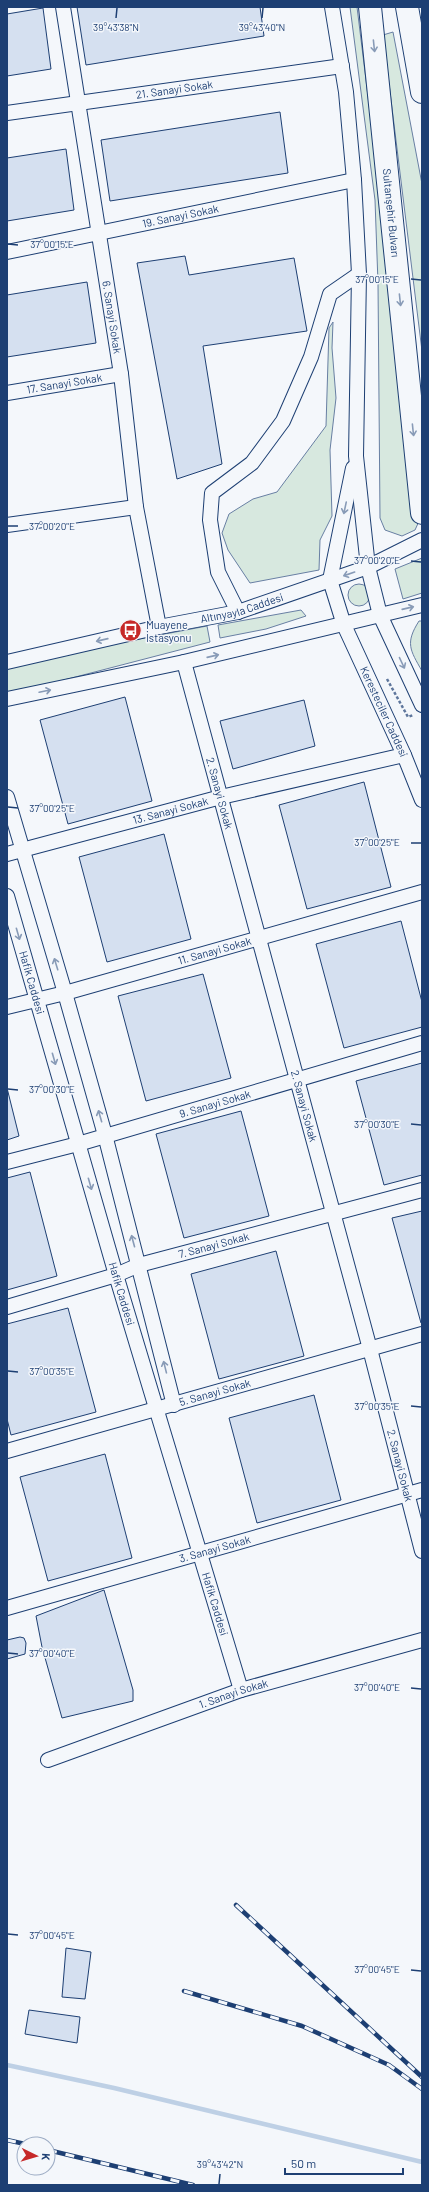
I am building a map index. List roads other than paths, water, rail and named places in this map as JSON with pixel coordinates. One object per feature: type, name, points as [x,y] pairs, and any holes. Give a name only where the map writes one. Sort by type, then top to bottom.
[{"type":"highway","name":"Sultanşehir Bulvarı","points":[[370,7],[422,513]]},
{"type":"highway","points":[[407,7],[422,92]]},
{"type":"street","name":"6. Sanayi Sokak","points":[[63,7],[121,374],[136,507],[159,627]]},
{"type":"street","points":[[332,7],[346,92],[354,180],[359,274],[356,456],[368,567],[380,615],[422,704]]},
{"type":"street","name":"21. Sanayi Sokak","points":[[7,113],[342,66]]},
{"type":"street","name":"19. Sanayi Sokak","points":[[7,252],[354,180]]},
{"type":"street","points":[[238,612],[218,572],[210,520],[212,493],[252,463],[283,421],[312,357],[330,294],[359,274]]},
{"type":"street","name":"17. Sanayi Sokak","points":[[7,393],[121,374]]},
{"type":"street","points":[[330,580],[356,456]]},
{"type":"street","points":[[7,526],[136,507]]},
{"type":"street","name":"Altınyayla Caddesi","points":[[7,662],[159,627],[238,612],[368,567],[422,540]]},
{"type":"street","name":"Keresteciler Caddesi","points":[[330,580],[344,625],[404,755],[422,800]]},
{"type":"street","points":[[7,699],[184,662],[344,625],[422,605]]},
{"type":"street","name":"2. Sanayi Sokak","points":[[184,662],[370,1349],[422,1551]]},
{"type":"street","name":"13. Sanayi Sokak","points":[[7,854],[221,797],[404,755]]},
{"type":"street","name":"Hafik Caddesi","points":[[7,797],[21,850],[65,993],[105,1135],[174,1405]]},
{"type":"street","name":"11. Sanayi Sokak","points":[[7,1007],[65,993],[422,892]]},
{"type":"street","name":"Hafik Caddesi","points":[[7,896],[116,1275],[241,1690]]},
{"type":"street","name":"9. Sanayi Sokak","points":[[7,1162],[78,1144],[297,1078],[422,1043]]},
{"type":"street","name":"7. Sanayi Sokak","points":[[7,1307],[116,1275],[139,1265],[333,1212],[422,1190]]},
{"type":"street","name":"5. Sanayi Sokak","points":[[7,1451],[157,1410],[422,1334]]},
{"type":"street","name":"3. Sanayi Sokak","points":[[7,1608],[422,1490]]},
{"type":"street","name":"1. Sanayi Sokak","points":[[48,1760],[241,1690],[422,1640]]},
{"type":"waterway","points":[[7,2065],[114,2088],[422,2162]]},
{"type":"railway","points":[[236,1905],[422,2077]]},
{"type":"railway","points":[[184,1991],[302,2026],[389,2065],[422,2089]]},
{"type":"railway","points":[[7,2140],[16,2142]]},
{"type":"railway","points":[[56,2152],[193,2185]]},
{"type":"place","name":"Muayene İstasyonu","points":[[131,631]]}]
